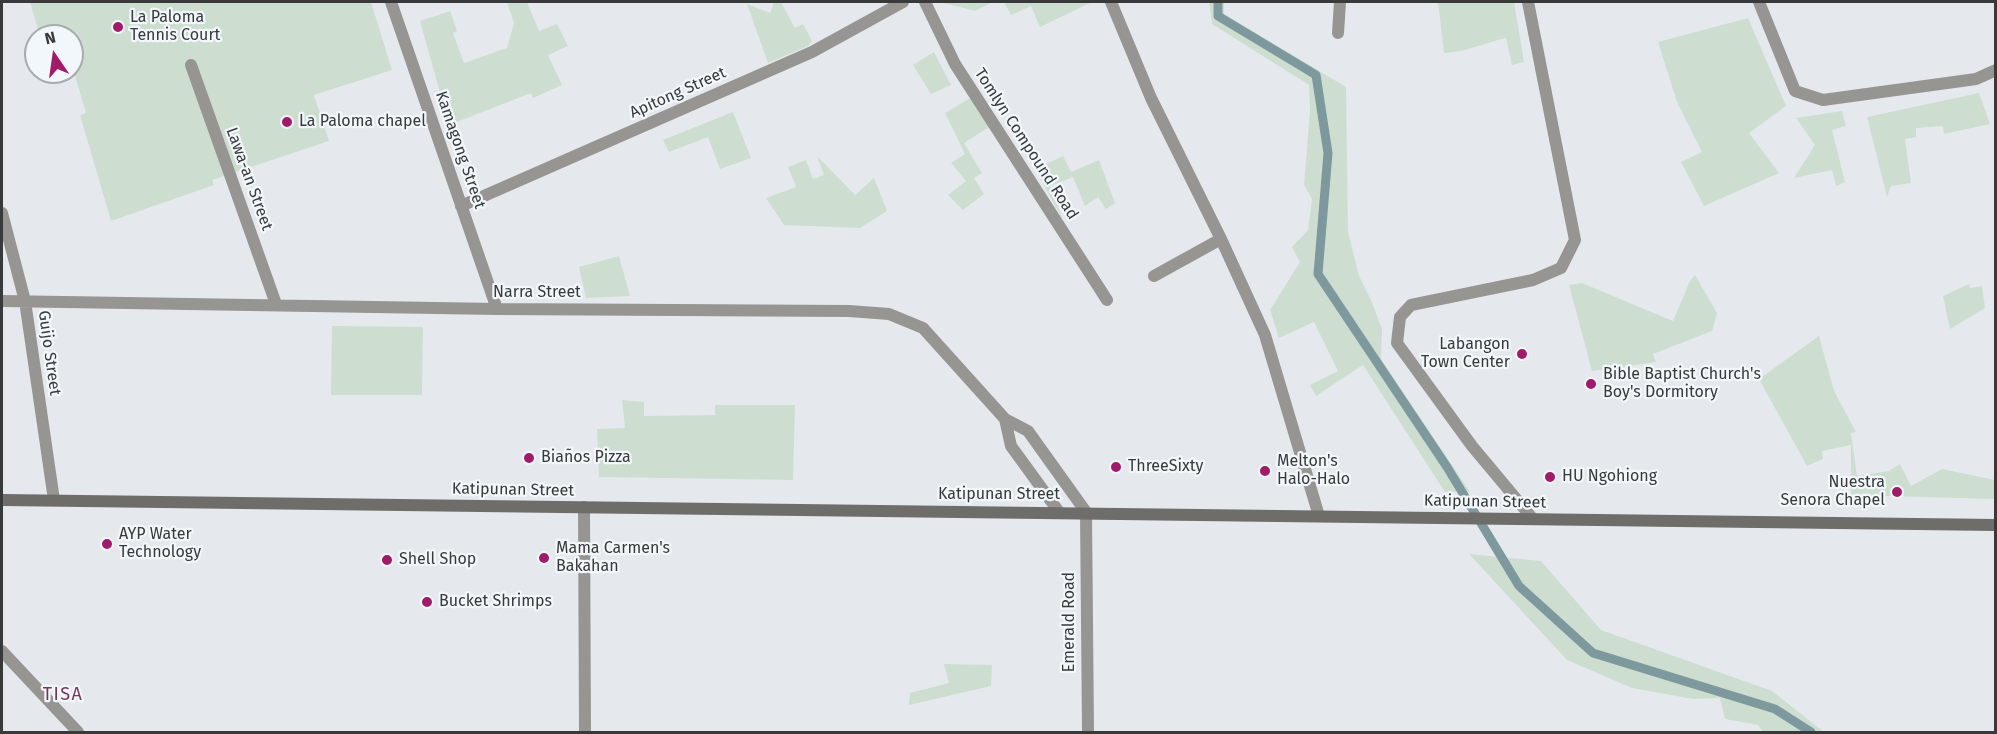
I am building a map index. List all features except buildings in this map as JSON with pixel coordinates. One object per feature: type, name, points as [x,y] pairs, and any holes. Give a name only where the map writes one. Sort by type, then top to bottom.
[{"type":"main road","name":"Katipunan Street","points":[[2,500],[1995,525]]},
{"type":"street","name":"Kamagong Street","points":[[391,2],[497,309]]},
{"type":"street","name":"Apitong Street","points":[[461,206],[812,52],[903,2]]},
{"type":"street","name":"Tomlyn Compound Road","points":[[925,2],[955,64],[1107,300]]},
{"type":"street","points":[[1111,2],[1151,98],[1221,239],[1264,335],[1319,516]]},
{"type":"street","points":[[1338,33],[1340,2]]},
{"type":"street","points":[[1528,2],[1575,240],[1561,268],[1533,280],[1411,305],[1400,316],[1397,343],[1472,446],[1532,519]]},
{"type":"street","points":[[1759,2],[1795,91],[1822,100],[1976,79],[1995,70]]},
{"type":"street","name":"Lawa-an Street","points":[[191,65],[276,304]]},
{"type":"street","name":"Guijo Street","points":[[2,213],[25,301],[54,500]]},
{"type":"street","points":[[1154,276],[1221,239]]},
{"type":"street","name":"Narra Street","points":[[2,301],[497,309],[849,311],[889,314],[923,328],[1005,419],[1028,431],[1086,512]]},
{"type":"street","name":"Narra Street","points":[[1005,419],[1011,446],[1059,512]]},
{"type":"street","points":[[584,507],[585,732]]},
{"type":"street","name":"Emerald Road","points":[[1086,512],[1088,732]]},
{"type":"street","points":[[2,651],[78,732]]},
{"type":"green space","points":[[30,2],[371,2],[392,70],[314,95],[329,141],[212,180],[214,185],[111,221],[80,115],[86,113],[77,84],[84,84],[84,24],[36,24]]},
{"type":"green space","points":[[507,2],[527,2],[539,31],[557,24],[568,46],[548,55],[562,85],[533,98],[531,93],[449,125],[420,21],[450,11],[457,31],[453,33],[464,63],[507,48],[514,23]]},
{"type":"green space","points":[[774,2],[781,2],[795,28],[803,24],[812,41],[808,46],[768,63],[747,4],[770,13]]},
{"type":"green space","points":[[940,2],[993,2],[975,11]]},
{"type":"green space","points":[[1004,2],[1092,2],[1040,27],[1031,6],[1011,15]]},
{"type":"green space","points":[[1209,2],[1224,2],[1224,14],[1346,87],[1348,232],[1359,276],[1382,329],[1381,359],[1470,492],[1445,492],[1363,365],[1316,396],[1310,385],[1338,371],[1314,322],[1279,338],[1270,310],[1300,262],[1292,247],[1308,230],[1312,199],[1304,185],[1310,111],[1309,85],[1212,24]]},
{"type":"green space","points":[[1438,2],[1514,2],[1524,62],[1512,65],[1506,38],[1444,53]]},
{"type":"green space","points":[[1748,18],[1786,106],[1749,133],[1779,173],[1704,206],[1681,162],[1702,152],[1677,102],[1658,42]]},
{"type":"green space","points":[[934,52],[951,85],[931,94],[913,65]]},
{"type":"green space","points":[[1979,93],[1990,124],[1944,134],[1943,126],[1916,128],[1916,137],[1905,139],[1911,183],[1891,186],[1887,197],[1867,117]]},
{"type":"green space","points":[[970,98],[989,127],[964,143],[982,173],[974,178],[984,194],[963,210],[948,195],[966,181],[951,163],[965,154],[945,113]]},
{"type":"green space","points":[[1842,111],[1846,126],[1832,130],[1845,182],[1836,186],[1832,170],[1794,178],[1815,145],[1796,118]]},
{"type":"green space","points":[[733,112],[751,158],[720,169],[708,137],[669,152],[663,140]]},
{"type":"green space","points":[[817,156],[855,195],[874,178],[887,211],[860,228],[784,225],[766,198],[796,187],[788,167],[806,160],[813,179],[824,175]]},
{"type":"green space","points":[[1063,156],[1071,172],[1099,160],[1115,203],[1106,209],[1098,197],[1085,206],[1073,177],[1050,186],[1063,220],[1035,169]]},
{"type":"green space","points":[[619,256],[630,296],[586,298],[579,267]]},
{"type":"green space","points":[[1695,275],[1717,313],[1712,331],[1653,354],[1656,362],[1592,371],[1569,285],[1582,283],[1673,321],[1690,281]]},
{"type":"green space","points":[[1969,284],[1970,288],[1982,286],[1985,308],[1950,329],[1943,296]]},
{"type":"green space","points":[[332,326],[423,327],[422,395],[331,395]]},
{"type":"green space","points":[[1819,336],[1834,391],[1856,432],[1851,433],[1857,476],[1889,471],[1900,464],[1911,486],[1942,469],[1995,480],[1995,499],[1851,495],[1851,445],[1822,451],[1823,459],[1807,466],[1759,379]]},
{"type":"green space","points":[[622,400],[644,402],[644,416],[715,415],[715,405],[795,405],[793,480],[599,477],[597,429],[625,428]]},
{"type":"green space","points":[[1469,554],[1541,561],[1601,630],[1772,691],[1824,732],[1763,732],[1758,725],[1725,719],[1720,698],[1693,699],[1632,688],[1567,660]]},
{"type":"green space","points":[[944,664],[992,665],[991,686],[909,705],[910,693],[949,683]]},
{"type":"waterway","points":[[1218,2],[1218,16],[1316,75],[1328,153],[1318,274],[1447,467],[1519,586],[1593,653],[1775,709],[1811,732]]},
{"type":"place","name":"La Paloma Tennis Court","points":[[118,27]]},
{"type":"place","name":"La Paloma chapel","points":[[287,122]]},
{"type":"place","name":"Labangon Town Center","points":[[1522,354]]},
{"type":"place","name":"Bible Baptist Church's Boy's Dormitory","points":[[1591,384]]},
{"type":"place","name":"Biaños Pizza","points":[[529,458]]},
{"type":"place","name":"ThreeSixty","points":[[1116,467]]},
{"type":"place","name":"Melton's Halo-Halo","points":[[1265,471]]},
{"type":"place","name":"HU Ngohiong","points":[[1550,477]]},
{"type":"place","name":"Nuestra Senora Chapel","points":[[1897,492]]},
{"type":"place","name":"AYP Water Technology","points":[[107,544]]},
{"type":"place","name":"Mama Carmen's Bakahan","points":[[544,558]]},
{"type":"place","name":"Shell Shop","points":[[387,560]]},
{"type":"place","name":"Bucket Shrimps","points":[[427,602]]},
{"type":"district","name":"TISA","points":[[63,695]]}]
